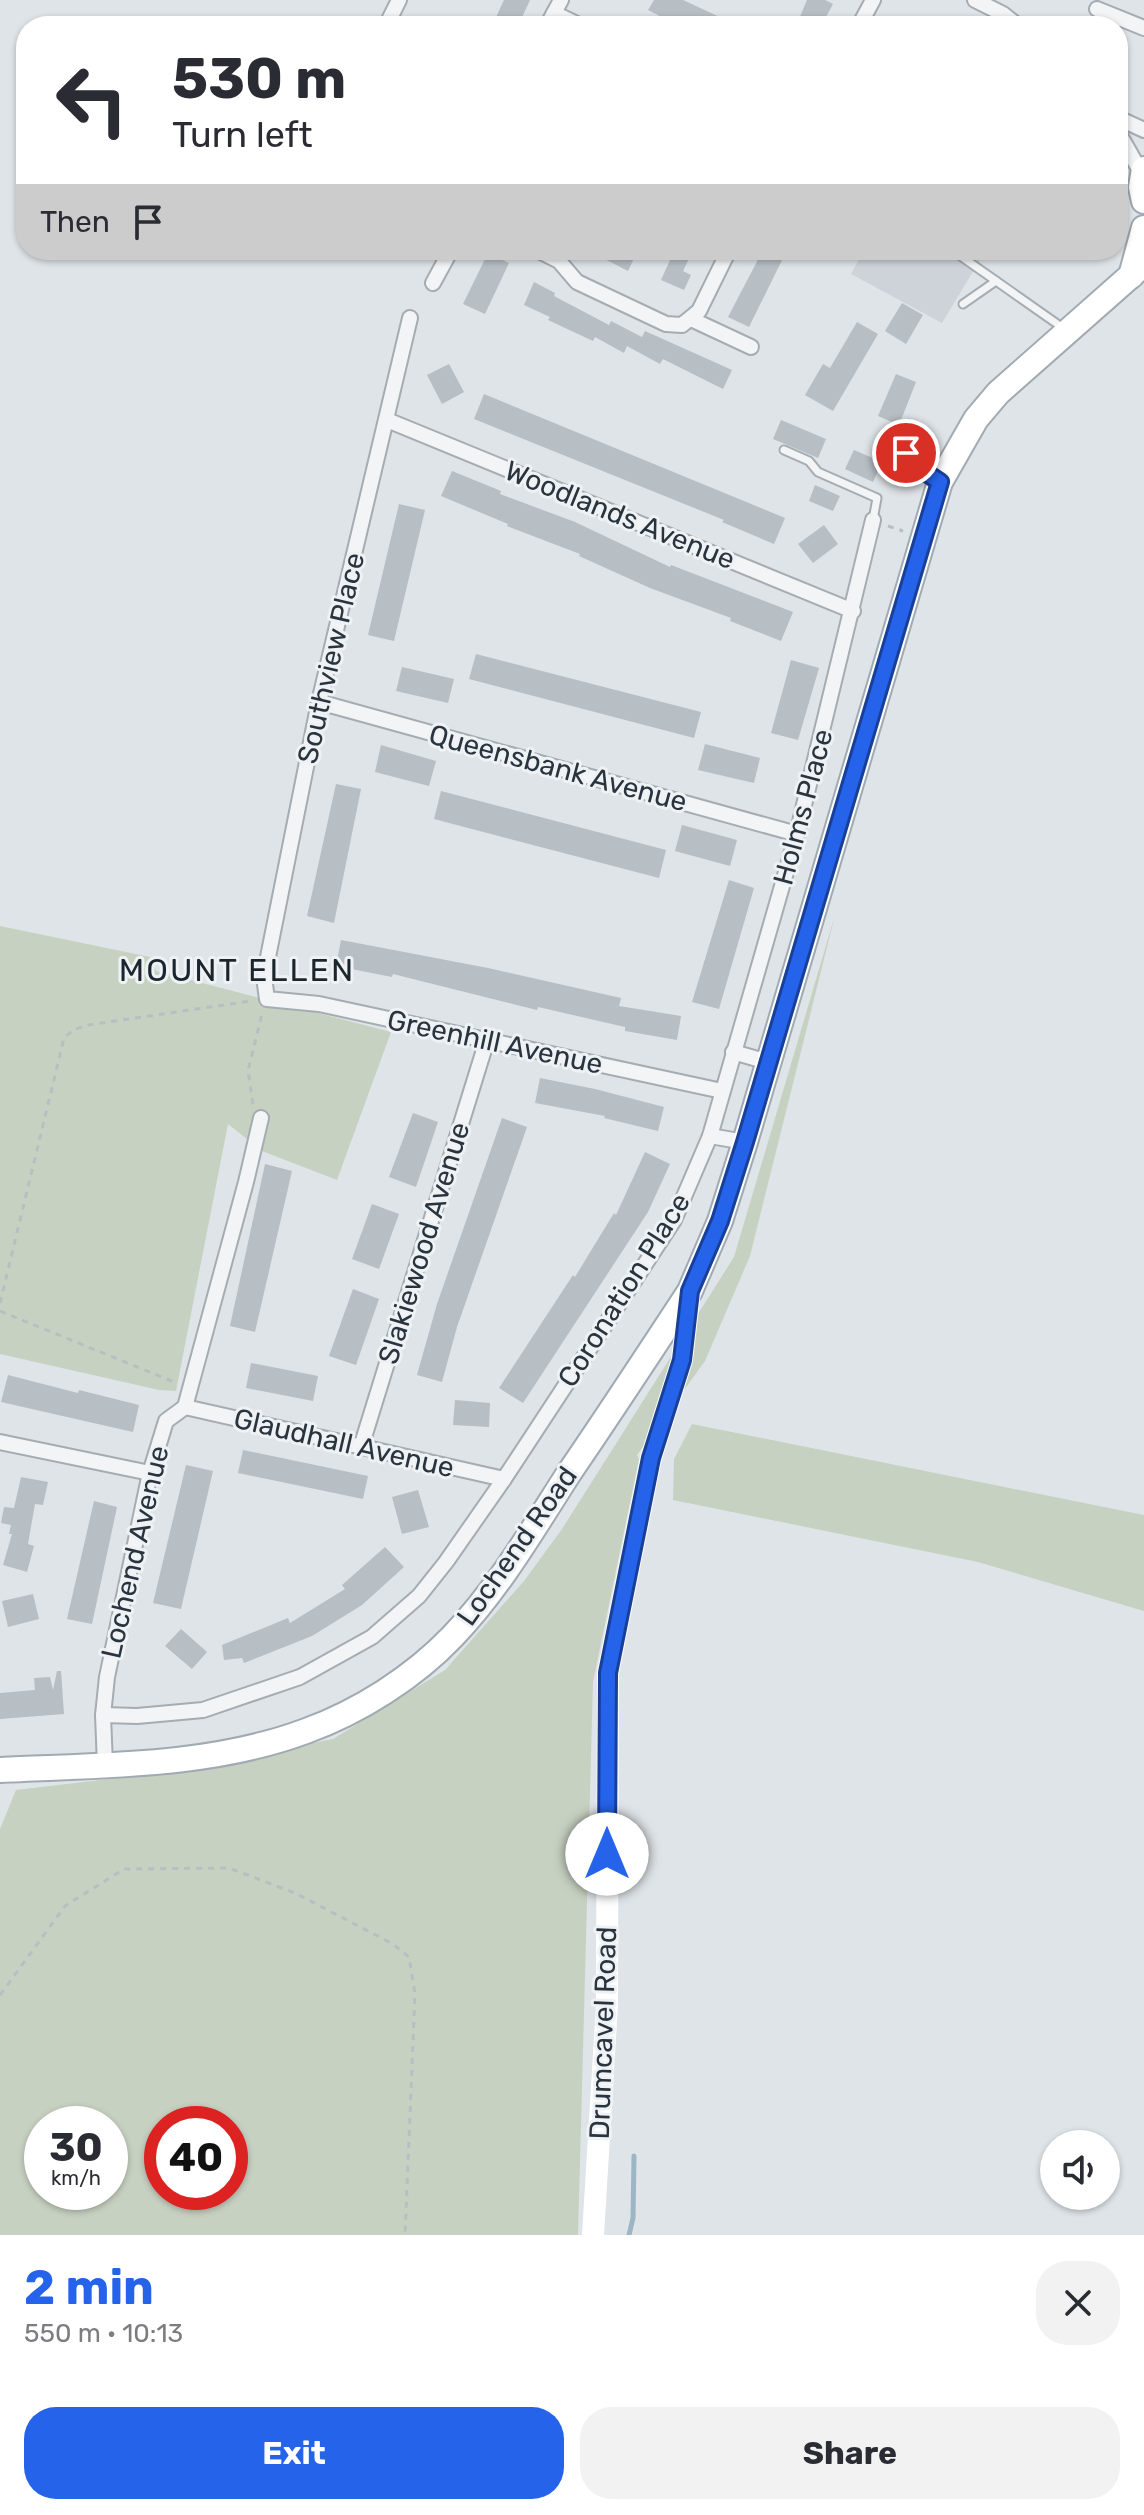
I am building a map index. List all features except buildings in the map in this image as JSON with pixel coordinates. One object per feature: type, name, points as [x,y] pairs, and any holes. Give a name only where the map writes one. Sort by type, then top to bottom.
[{"type":"main road","points":[[1143,172],[1141,187],[1144,201]]},
{"type":"main road","name":"Drumcavel Road","points":[[690,1291],[720,1221],[745,1142],[940,482],[976,419],[998,393],[1137,270],[1144,228]]},
{"type":"main road","name":"Lochend Road","points":[[0,1770],[105,1765],[241,1750],[307,1731],[366,1703],[414,1670],[452,1637],[494,1587],[690,1291]]},
{"type":"street","points":[[975,0],[1006,16]]},
{"type":"street","points":[[1097,9],[1114,16]]},
{"type":"street","points":[[1128,148],[1143,172]]},
{"type":"street","points":[[433,283],[446,260]]},
{"type":"street","points":[[557,260],[577,282],[666,324],[682,325],[699,311],[724,260]]},
{"type":"street","name":"Southview Place","points":[[267,999],[264,977],[319,702],[410,318]]},
{"type":"street","points":[[691,319],[751,347]]},
{"type":"street","name":"Woodlands Avenue","points":[[387,420],[853,611]]},
{"type":"street","name":"Holms Place","points":[[722,1091],[797,834],[873,520]]},
{"type":"street","name":"Queensbank Avenue","points":[[319,702],[797,834]]},
{"type":"street","name":"Greenhill Avenue","points":[[267,999],[306,1001],[722,1091]]},
{"type":"street","name":"Slakiewood Avenue","points":[[361,1447],[487,1040]]},
{"type":"street","points":[[733,1052],[768,1062]]},
{"type":"street","name":"Coronation Place","points":[[103,1715],[137,1716],[203,1710],[300,1677],[372,1637],[419,1596],[504,1479],[674,1220],[710,1136],[722,1091]]},
{"type":"street","name":"Lochend Avenue","points":[[105,1765],[103,1715],[107,1677],[150,1473],[166,1421],[185,1407],[261,1118]]},
{"type":"street","points":[[710,1136],[745,1142]]},
{"type":"street","name":"Drumcavel Road","points":[[593,2235],[607,2005],[608,1673],[651,1458],[682,1360],[690,1291]]},
{"type":"street","name":"Glaudhall Avenue","points":[[185,1407],[504,1479]]},
{"type":"street","points":[[0,1442],[150,1473]]},
{"type":"lane","points":[[966,260],[1068,331]]},
{"type":"lane","points":[[963,304],[996,281]]},
{"type":"lane","points":[[898,437],[906,453],[922,470],[940,482]]},
{"type":"lane","points":[[784,450],[809,461],[818,472],[877,498],[873,520]]},
{"type":"path","points":[[873,520],[922,537]]},
{"type":"path","points":[[0,1303],[64,1038],[73,1030],[88,1025],[267,999],[248,1071],[255,1109],[261,1118]]},
{"type":"path","points":[[0,1311],[178,1383],[189,1391]]},
{"type":"path","points":[[0,1995],[65,1906],[124,1869],[229,1868],[295,1893],[393,1944],[409,1957],[415,1994],[405,2235]]},
{"type":"shaded area","points":[[859,260],[980,260],[942,323],[851,274]]},
{"type":"green space","points":[[835,915],[750,1256],[705,1361],[637,1455],[639,1459],[593,1682],[578,2235],[0,2235],[0,1829],[16,1790],[143,1775],[333,1739],[445,1670],[524,1581],[562,1529],[734,1257]]},
{"type":"green space","points":[[0,926],[150,957],[156,971],[391,1032],[337,1180],[262,1151],[228,1124],[176,1391],[159,1390],[0,1354]]},
{"type":"green space","points":[[692,1424],[1144,1515],[1144,1611],[978,1562],[673,1500],[674,1459]]},
{"type":"waterway","points":[[629,2235],[633,2218],[634,2156]]},
{"type":"district","name":"MOUNT ELLEN","points":[[237,970]]},
{"type":"route","points":[[607,1854],[608,1673],[651,1458],[682,1360],[690,1291],[720,1221],[745,1142],[940,482],[922,470],[906,453]]}]
